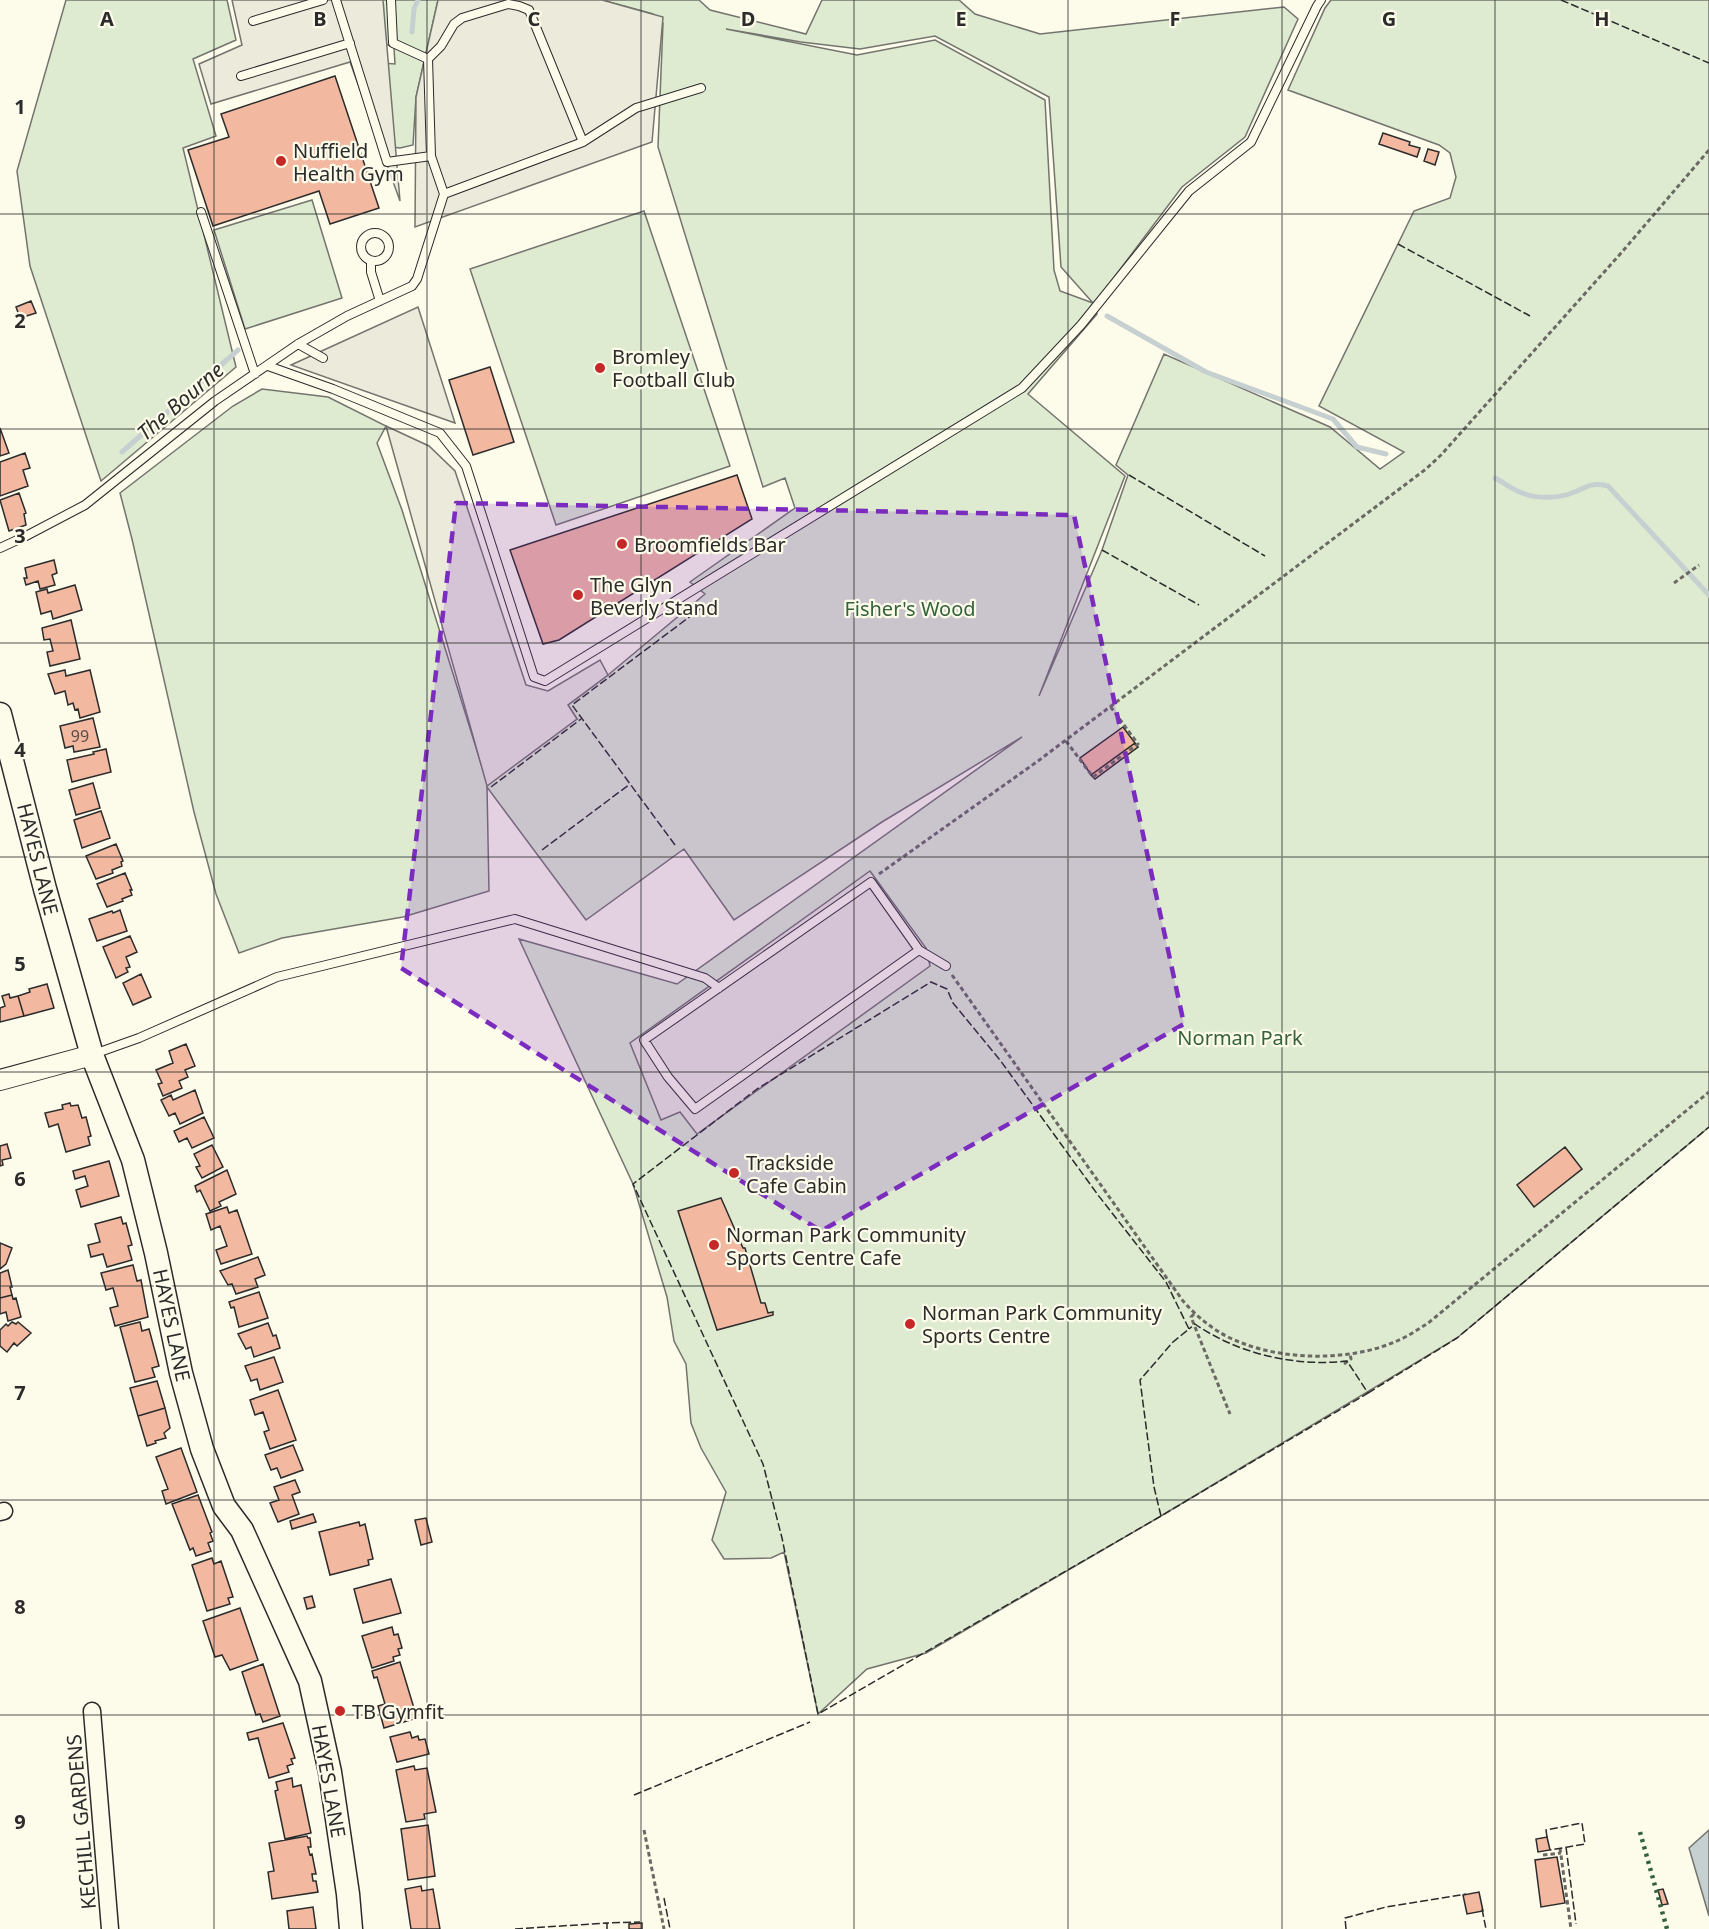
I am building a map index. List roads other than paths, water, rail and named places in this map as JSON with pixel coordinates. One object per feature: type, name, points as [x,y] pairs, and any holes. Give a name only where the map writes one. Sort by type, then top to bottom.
[{"type":"main road","name":"HAYES LANE","points":[[0,714],[45,889],[92,1055],[133,1160],[156,1253],[181,1373],[202,1449],[224,1506],[242,1530],[310,1681],[331,1783],[351,1929]]},
{"type":"street","points":[[0,1080],[92,1055]]},
{"type":"street","name":"KECHILL GARDENS","points":[[92,1711],[111,1929]]},
{"type":"lane","points":[[253,21],[323,0]]},
{"type":"lane","points":[[336,0],[387,162],[431,156]]},
{"type":"lane","points":[[391,0],[393,43],[428,59]]},
{"type":"lane","points":[[268,366],[333,389],[440,433],[466,466],[534,677],[545,681],[1022,388],[1081,325],[1190,191],[1251,142],[1321,0]]},
{"type":"lane","points":[[0,548],[85,505],[215,401],[298,344],[346,316],[412,286],[417,279],[444,194],[431,156],[428,59],[441,46],[454,24],[462,18],[508,4],[530,10],[583,142]]},
{"type":"lane","points":[[241,76],[350,43]]},
{"type":"lane","points":[[444,194],[583,142],[636,108],[700,88]]},
{"type":"lane","points":[[201,212],[255,374]]},
{"type":"lane","points":[[371,261],[371,272],[380,301]]},
{"type":"lane","points":[[298,344],[323,358]]},
{"type":"lane","points":[[919,950],[695,1109],[668,1077],[644,1040],[871,882],[919,950],[946,966]]},
{"type":"lane","points":[[92,1055],[139,1038],[277,976],[515,919],[705,978],[719,988]]},
{"type":"waterway","name":"The Bourne","points":[[412,32],[414,9],[418,0]]},
{"type":"waterway","points":[[1107,316],[1206,372],[1333,419],[1357,447],[1386,454]]},
{"type":"waterway","name":"The Bourne","points":[[122,452],[238,350]]},
{"type":"waterway","points":[[1495,478],[1521,493],[1542,497],[1567,495],[1592,485],[1608,486],[1709,595]]},
{"type":"place","name":"Nuffield Health Gym","points":[[281,161]]},
{"type":"place","name":"Bromley Football Club","points":[[600,368]]},
{"type":"place","name":"Broomfields Bar","points":[[622,544]]},
{"type":"place","name":"The Glyn Beverly Stand","points":[[578,595]]},
{"type":"place","name":"Trackside Cafe Cabin","points":[[734,1173]]},
{"type":"place","name":"Norman Park Community Sports Centre Cafe","points":[[714,1245]]},
{"type":"place","name":"Norman Park Community Sports Centre","points":[[910,1324]]},
{"type":"place","name":"TB Gymfit","points":[[340,1711]]},
{"type":"park label","name":"Fisher's Wood","points":[[910,608]]},
{"type":"park label","name":"Norman Park","points":[[1240,1037]]}]
